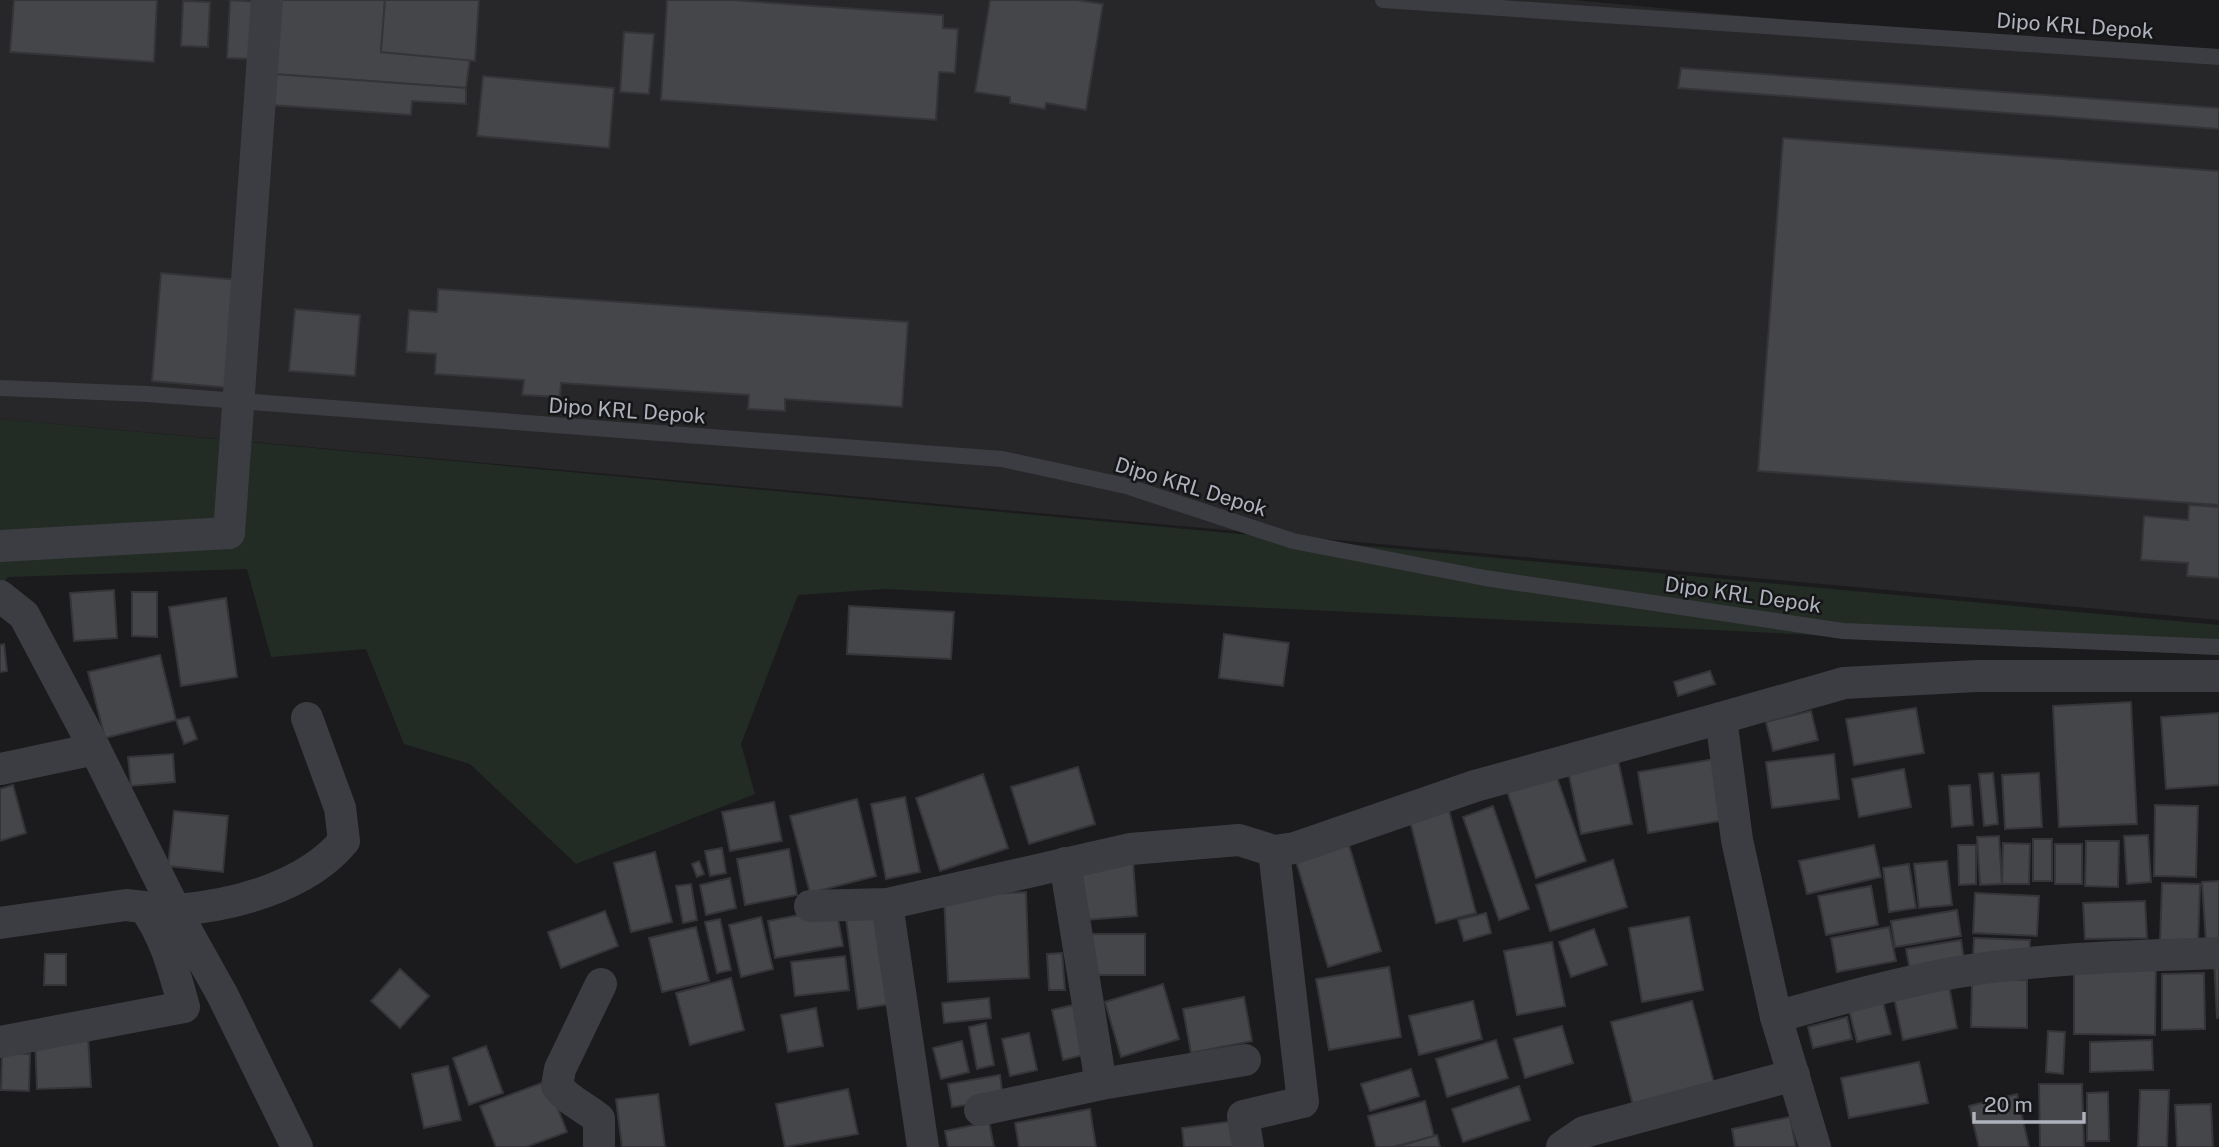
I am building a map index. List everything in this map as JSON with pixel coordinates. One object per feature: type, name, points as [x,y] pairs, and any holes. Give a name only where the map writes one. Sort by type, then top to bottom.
[{"type":"street","points":[[0,546],[32,542],[229,533],[267,0]]},
{"type":"street","points":[[0,596],[23,615],[95,749],[174,910],[222,996],[297,1147]]},
{"type":"street","points":[[810,906],[887,904],[1130,849],[1239,840],[1273,851],[1320,841],[1475,786],[1843,683],[1977,676],[2219,676]]},
{"type":"street","points":[[174,910],[220,907],[254,897],[290,880],[335,851],[344,841],[340,808],[307,718]]},
{"type":"street","points":[[1721,719],[1737,840],[1776,1017],[1815,1147]]},
{"type":"street","points":[[0,769],[95,749]]},
{"type":"street","points":[[1248,1147],[1243,1116],[1303,1102],[1273,851]]},
{"type":"street","points":[[1065,863],[1101,1084]]},
{"type":"street","points":[[887,904],[923,1147]]},
{"type":"street","points":[[0,923],[126,905],[144,907],[157,925],[170,957],[184,1007]]},
{"type":"street","points":[[1776,1017],[1871,990],[1959,972],[2067,959],[2219,953]]},
{"type":"street","points":[[599,1147],[599,1119],[584,1106],[564,1095],[557,1086],[560,1069],[601,984]]},
{"type":"street","points":[[0,1042],[184,1007],[222,996]]},
{"type":"street","points":[[980,1110],[1101,1084],[1245,1060]]},
{"type":"street","points":[[1562,1147],[1584,1132],[1794,1075]]},
{"type":"lane","name":"Dipo KRL Depok","points":[[1383,0],[2219,57]]},
{"type":"lane","name":"Dipo KRL Depok","points":[[0,388],[146,394],[1002,459],[1126,486],[1293,541],[1485,578],[1843,631],[2219,647]]},
{"type":"shaded area","points":[[0,0],[1574,0],[2219,60],[2219,620],[0,419]]},
{"type":"shaded area","points":[[0,419],[2219,625],[2219,655],[885,589],[798,595],[741,744],[755,794],[576,864],[470,764],[404,744],[366,649],[271,657],[247,569],[8,577],[0,588]]},
{"type":"building","points":[[14,0],[157,0],[154,62],[10,52]]},
{"type":"building","points":[[230,0],[258,2],[255,59],[227,58]]},
{"type":"building","points":[[277,0],[385,0],[381,52],[470,59],[466,88],[273,74]]},
{"type":"building","points":[[385,0],[479,0],[475,61],[381,52]]},
{"type":"building","points":[[667,0],[732,0],[943,15],[943,28],[958,29],[955,73],[939,72],[936,120],[661,100]]},
{"type":"building","points":[[990,0],[1077,0],[1103,4],[1086,110],[1046,103],[1045,109],[1010,103],[1010,97],[975,92]]},
{"type":"building","points":[[183,1],[210,2],[208,47],[181,46]]},
{"type":"building","points":[[624,32],[654,34],[649,94],[620,92]]},
{"type":"building","points":[[1681,68],[2219,108],[2219,129],[1678,88]]},
{"type":"building","points":[[273,74],[466,88],[466,104],[412,101],[411,115],[271,105]]},
{"type":"building","points":[[483,76],[614,88],[609,148],[477,136]]},
{"type":"building","points":[[1783,138],[2219,171],[2219,505],[1758,471]]},
{"type":"building","points":[[161,273],[240,280],[232,388],[152,381]]},
{"type":"building","points":[[438,289],[908,322],[902,407],[785,399],[785,411],[748,409],[749,395],[561,383],[560,397],[522,395],[524,380],[435,374],[436,354],[406,352],[409,310],[437,312]]},
{"type":"building","points":[[295,309],[360,315],[355,376],[289,371]]},
{"type":"building","points":[[2189,505],[2219,507],[2219,578],[2187,576],[2188,563],[2141,560],[2144,516],[2188,520]]},
{"type":"building","points":[[114,590],[117,638],[74,641],[70,593]]},
{"type":"building","points":[[132,592],[157,592],[157,637],[132,636]]},
{"type":"building","points":[[226,598],[237,677],[181,686],[169,607]]},
{"type":"building","points":[[849,606],[954,612],[951,659],[847,654]]},
{"type":"building","points":[[1224,634],[1289,643],[1283,686],[1219,678]]},
{"type":"building","points":[[4,644],[7,671],[0,672],[0,645]]},
{"type":"building","points":[[160,655],[176,720],[105,738],[88,672]]},
{"type":"building","points":[[1710,671],[1715,684],[1678,696],[1674,682]]},
{"type":"building","points":[[2131,702],[2137,824],[2059,827],[2053,706]]},
{"type":"building","points":[[1916,708],[1924,753],[1854,765],[1846,719]]},
{"type":"building","points":[[1811,711],[1818,740],[1773,751],[1766,722]]},
{"type":"building","points":[[2219,713],[2219,785],[2166,789],[2161,717]]},
{"type":"building","points":[[189,717],[197,739],[184,744],[176,720]]},
{"type":"building","points":[[173,754],[175,782],[131,786],[128,757]]},
{"type":"building","points":[[1834,754],[1839,799],[1772,808],[1766,762]]},
{"type":"building","points":[[1715,759],[1726,820],[1648,833],[1638,772]]},
{"type":"building","points":[[1618,760],[1632,824],[1581,834],[1568,770]]},
{"type":"building","points":[[1078,767],[1095,824],[1029,844],[1011,787]]},
{"type":"building","points":[[1554,769],[1586,861],[1536,878],[1504,782]]},
{"type":"building","points":[[1904,769],[1911,807],[1859,817],[1852,779]]},
{"type":"building","points":[[1993,773],[1998,824],[1984,826],[1979,774]]},
{"type":"building","points":[[2039,773],[2042,827],[2005,829],[2002,775]]},
{"type":"building","points":[[983,774],[1008,848],[940,871],[916,798]]},
{"type":"building","points":[[13,785],[26,833],[0,841],[0,789]]},
{"type":"building","points":[[1970,785],[1973,825],[1952,827],[1949,786]]},
{"type":"building","points":[[905,797],[920,872],[886,879],[871,804]]},
{"type":"building","points":[[857,799],[876,876],[810,893],[790,816]]},
{"type":"building","points":[[774,802],[782,841],[730,851],[722,812]]},
{"type":"building","points":[[2155,805],[2198,806],[2196,877],[2154,876]]},
{"type":"building","points":[[1493,806],[1529,909],[1499,920],[1463,817]]},
{"type":"building","points":[[1448,807],[1476,913],[1436,923],[1409,817]]},
{"type":"building","points":[[174,811],[228,816],[223,872],[168,866]]},
{"type":"building","points":[[2148,835],[2151,882],[2127,884],[2124,836]]},
{"type":"building","points":[[1999,836],[2002,884],[1980,885],[1977,837]]},
{"type":"building","points":[[2033,839],[2052,839],[2052,881],[2033,881]]},
{"type":"building","points":[[2086,841],[2119,841],[2118,887],[2085,886]]},
{"type":"building","points":[[1348,842],[1381,951],[1328,967],[1295,858]]},
{"type":"building","points":[[2003,843],[2030,844],[2029,884],[2002,884]]},
{"type":"building","points":[[2055,844],[2082,844],[2082,884],[2055,884]]},
{"type":"building","points":[[1874,845],[1881,877],[1807,894],[1799,861]]},
{"type":"building","points":[[1958,845],[1976,845],[1976,884],[1959,885]]},
{"type":"building","points":[[722,848],[726,873],[710,876],[705,851]]},
{"type":"building","points":[[789,849],[797,895],[745,905],[737,859]]},
{"type":"building","points":[[655,852],[672,922],[631,932],[614,863]]},
{"type":"building","points":[[1613,860],[1627,907],[1550,931],[1536,885]]},
{"type":"building","points":[[699,861],[704,874],[697,877],[692,864]]},
{"type":"building","points":[[1133,861],[1137,916],[1085,920],[1081,866]]},
{"type":"building","points":[[1947,861],[1952,905],[1919,908],[1914,864]]},
{"type":"building","points":[[1909,864],[1916,908],[1889,912],[1883,868]]},
{"type":"building","points":[[730,878],[736,908],[706,915],[700,885]]},
{"type":"building","points":[[2219,881],[2219,941],[2206,942],[2202,882]]},
{"type":"building","points":[[2162,883],[2200,884],[2198,945],[2160,943]]},
{"type":"building","points":[[691,884],[697,920],[683,923],[676,886]]},
{"type":"building","points":[[1871,886],[1878,925],[1826,935],[1818,896]]},
{"type":"building","points":[[1026,892],[1029,978],[948,982],[944,896]]},
{"type":"building","points":[[1975,893],[2039,896],[2037,936],[1973,933]]},
{"type":"building","points":[[2145,901],[2147,938],[2085,939],[2083,903]]},
{"type":"building","points":[[836,908],[843,946],[775,958],[768,921]]},
{"type":"building","points":[[1957,910],[1961,936],[1895,947],[1891,921]]},
{"type":"building","points":[[605,911],[618,946],[561,968],[548,932]]},
{"type":"building","points":[[886,913],[898,1003],[858,1009],[846,918]]},
{"type":"building","points":[[1486,913],[1491,933],[1464,941],[1458,920]]},
{"type":"building","points":[[761,917],[773,969],[741,977],[729,925]]},
{"type":"building","points":[[1689,917],[1703,990],[1642,1002],[1629,928]]},
{"type":"building","points":[[720,919],[731,970],[717,973],[705,922]]},
{"type":"building","points":[[696,927],[709,981],[662,992],[649,938]]},
{"type":"building","points":[[1889,927],[1896,961],[1837,972],[1831,938]]},
{"type":"building","points":[[1594,929],[1607,965],[1571,977],[1559,942]]},
{"type":"building","points":[[1085,934],[1145,934],[1145,975],[1086,975]]},
{"type":"building","points":[[1974,938],[2030,940],[2029,962],[1973,959]]},
{"type":"building","points":[[1961,940],[1965,966],[1911,976],[1906,949]]},
{"type":"building","points":[[1552,942],[1565,1006],[1517,1015],[1504,951]]},
{"type":"building","points":[[1062,953],[1065,990],[1049,990],[1047,954]]},
{"type":"building","points":[[45,954],[66,954],[66,985],[44,985]]},
{"type":"building","points":[[845,956],[849,990],[795,996],[791,962]]},
{"type":"building","points":[[2214,958],[2219,958],[2217,1018]]},
{"type":"building","points":[[2074,963],[2156,964],[2155,1035],[2074,1034]]},
{"type":"building","points":[[1389,967],[1401,1037],[1329,1050],[1316,979]]},
{"type":"building","points":[[400,969],[429,996],[400,1028],[371,1001]]},
{"type":"building","points":[[2204,973],[2205,1029],[2162,1030],[2162,974]]},
{"type":"building","points":[[731,978],[744,1030],[690,1045],[676,993]]},
{"type":"building","points":[[1972,979],[2027,980],[2027,1028],[1971,1027]]},
{"type":"building","points":[[1948,981],[1957,1028],[1903,1040],[1893,993]]},
{"type":"building","points":[[1163,984],[1179,1039],[1121,1057],[1105,1002]]},
{"type":"building","points":[[1244,997],[1252,1041],[1191,1053],[1183,1009]]},
{"type":"building","points":[[989,998],[991,1018],[944,1023],[942,1003]]},
{"type":"building","points":[[1882,998],[1891,1034],[1857,1042],[1848,1006]]},
{"type":"building","points":[[1473,1001],[1482,1039],[1419,1055],[1409,1016]]},
{"type":"building","points":[[1692,1001],[1714,1083],[1633,1105],[1611,1022]]},
{"type":"building","points":[[1077,1004],[1087,1054],[1063,1060],[1052,1010]]},
{"type":"building","points":[[816,1008],[823,1046],[788,1052],[781,1015]]},
{"type":"building","points":[[1847,1017],[1852,1039],[1813,1048],[1808,1027]]},
{"type":"building","points":[[986,1023],[994,1065],[977,1069],[969,1027]]},
{"type":"building","points":[[1562,1026],[1573,1063],[1525,1078],[1514,1039]]},
{"type":"building","points":[[2048,1031],[2065,1032],[2063,1074],[2046,1072]]},
{"type":"building","points":[[1029,1033],[1037,1070],[1010,1076],[1002,1039]]},
{"type":"building","points":[[88,1037],[91,1087],[37,1089],[35,1039]]},
{"type":"building","points":[[1496,1040],[1508,1078],[1447,1097],[1436,1059]]},
{"type":"building","points":[[2152,1040],[2153,1070],[2090,1072],[2090,1042]]},
{"type":"building","points":[[962,1041],[969,1072],[941,1079],[933,1048]]},
{"type":"building","points":[[486,1046],[503,1093],[469,1105],[453,1058]]},
{"type":"building","points":[[2,1053],[30,1054],[29,1091],[1,1090]]},
{"type":"building","points":[[1919,1062],[1928,1103],[1849,1118],[1841,1078]]},
{"type":"building","points":[[448,1066],[461,1120],[424,1128],[412,1074]]},
{"type":"building","points":[[1411,1069],[1419,1096],[1370,1111],[1361,1084]]},
{"type":"building","points":[[1000,1075],[1003,1099],[952,1107],[948,1084]]},
{"type":"building","points":[[547,1081],[567,1132],[526,1147],[496,1147],[480,1106]]},
{"type":"building","points":[[2039,1084],[2082,1084],[2084,1147],[2040,1147]]},
{"type":"building","points":[[1519,1086],[1530,1120],[1463,1142],[1452,1109]]},
{"type":"building","points":[[848,1089],[858,1134],[785,1147],[776,1104]]},
{"type":"building","points":[[2140,1090],[2169,1090],[2167,1147],[2138,1147]]},
{"type":"building","points":[[2108,1092],[2109,1141],[2087,1141],[2087,1093]]},
{"type":"building","points":[[658,1094],[665,1147],[622,1147],[616,1099]]},
{"type":"building","points":[[2017,1094],[2029,1147],[1979,1147],[1969,1106]]},
{"type":"building","points":[[1425,1101],[1434,1136],[1393,1147],[1376,1147],[1368,1116]]},
{"type":"building","points":[[2211,1104],[2213,1147],[2177,1147],[2175,1105]]},
{"type":"building","points":[[1090,1109],[1096,1147],[1019,1147],[1015,1123]]},
{"type":"building","points":[[1790,1117],[1796,1147],[1735,1147],[1732,1129]]},
{"type":"building","points":[[1233,1121],[1237,1147],[1184,1147],[1182,1128]]},
{"type":"building","points":[[989,1122],[994,1147],[948,1147],[945,1131]]},
{"type":"building","points":[[1437,1135],[1440,1147],[1397,1147]]}]
